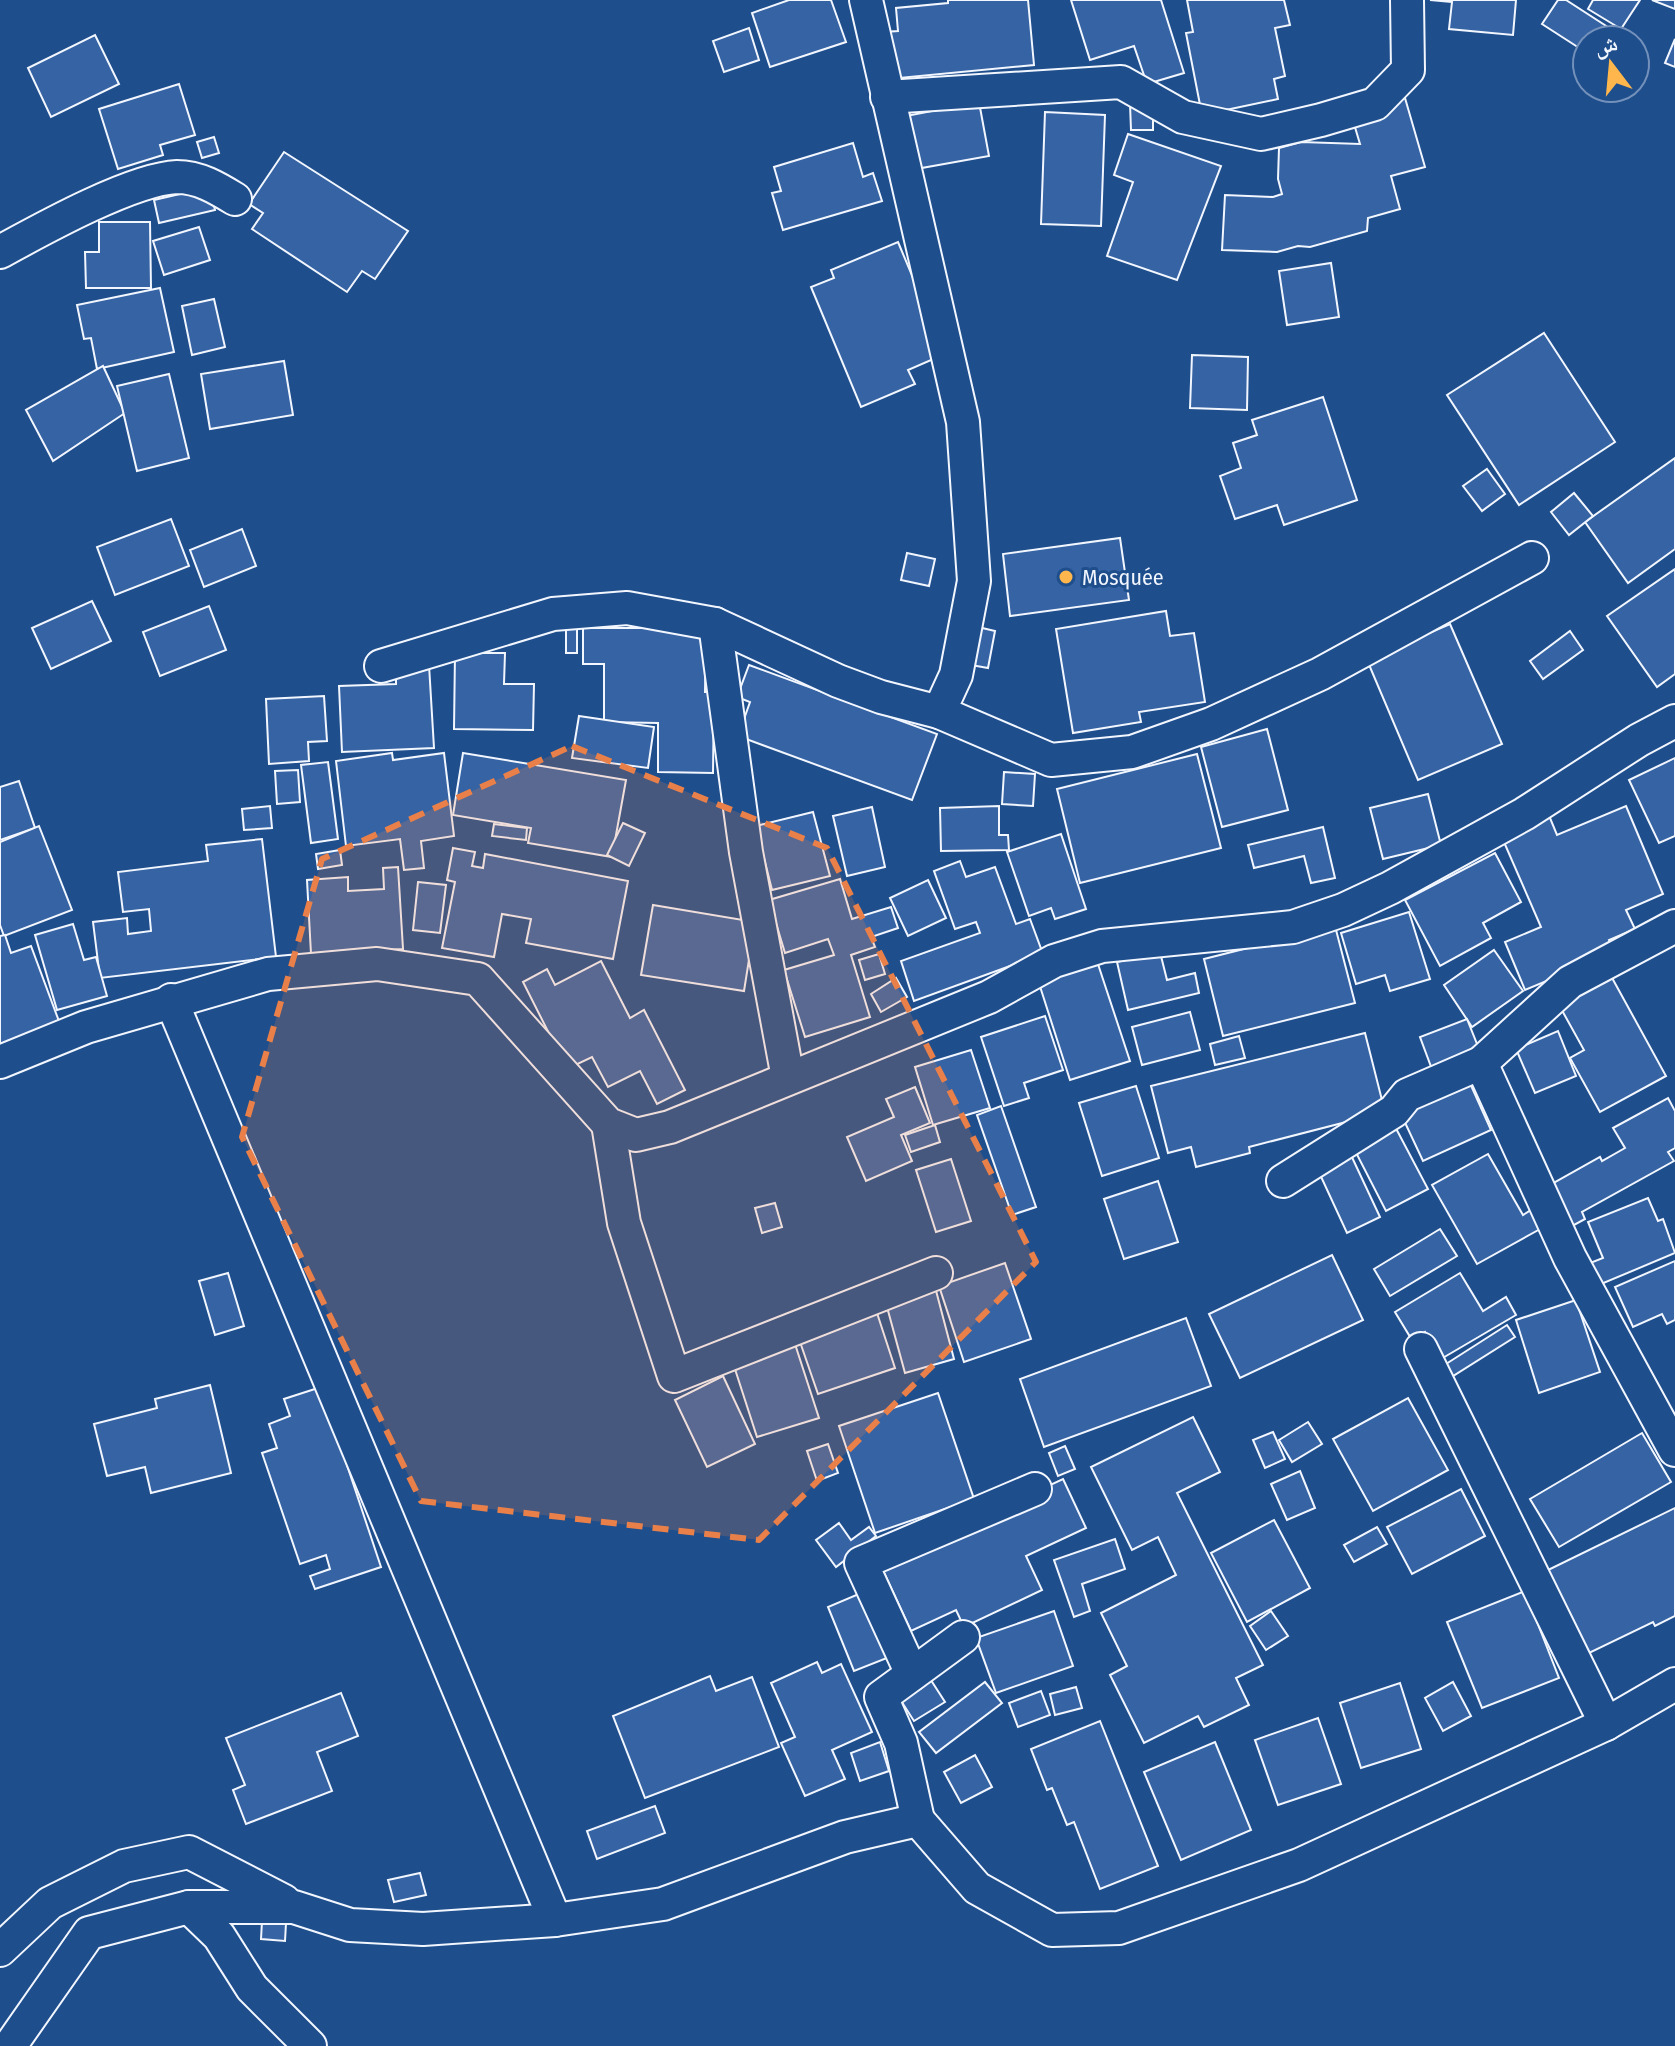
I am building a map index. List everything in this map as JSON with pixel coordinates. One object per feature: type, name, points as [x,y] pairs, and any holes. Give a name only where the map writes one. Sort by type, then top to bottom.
[{"type":"street","points":[[866,0],[963,422],[974,581],[956,675],[939,712]]},
{"type":"street","points":[[887,97],[1121,82],[1183,117],[1261,134],[1375,104],[1408,70],[1407,0]]},
{"type":"street","points":[[0,252],[136,186],[178,177],[210,183],[235,199]]},
{"type":"street","points":[[381,666],[553,614],[627,608],[715,624],[838,681],[881,697],[939,712],[1051,760],[1132,752],[1211,724],[1320,674],[1532,558]]},
{"type":"street","points":[[715,624],[746,852],[788,1078]]},
{"type":"street","points":[[0,1062],[86,1027],[268,974],[377,964],[478,979],[608,1124],[636,1135],[670,1127],[989,997],[1054,961],[1102,946],[1293,927],[1343,910],[1390,888],[1524,814],[1639,740],[1675,721]]},
{"type":"street","points":[[1283,1181],[1394,1111],[1407,1095],[1481,1063],[1570,982],[1675,926]]},
{"type":"street","points":[[171,1000],[555,1920]]},
{"type":"street","points":[[1481,1063],[1570,1258],[1675,1450]]},
{"type":"street","points":[[608,1124],[624,1223],[674,1376],[936,1273]]},
{"type":"street","points":[[1421,1349],[1606,1724]]},
{"type":"street","points":[[912,1674],[861,1563],[1035,1489]]},
{"type":"street","points":[[963,1637],[881,1697],[901,1743],[918,1820],[977,1888],[1052,1930],[1119,1928],[1299,1865],[1606,1724],[1675,1684]]},
{"type":"street","points":[[0,1950],[50,1903],[124,1866],[189,1852],[294,1907],[350,1925],[423,1929],[555,1920],[663,1904],[845,1837],[918,1820]]},
{"type":"street","points":[[10,2046],[89,1933],[189,1907],[294,1907]]},
{"type":"street","points":[[189,1907],[219,1936],[252,1988],[310,2046]]},
{"type":"highlighted area","points":[[572,746],[827,848],[1036,1262],[759,1540],[421,1501],[242,1137],[322,859]]},
{"type":"building","points":[[789,0],[831,0],[846,42],[770,67],[752,13]]},
{"type":"building","points":[[948,0],[1028,0],[1034,65],[889,79],[884,32],[898,31],[896,8],[948,3]]},
{"type":"building","points":[[1071,0],[1161,0],[1184,73],[1147,84],[1134,46],[1090,60]]},
{"type":"building","points":[[1187,0],[1284,0],[1290,25],[1275,28],[1285,76],[1274,79],[1278,99],[1202,115],[1186,33],[1193,32]]},
{"type":"building","points":[[1430,0],[1516,0],[1513,35],[1449,29],[1452,2]]},
{"type":"building","points":[[1558,0],[1566,0],[1603,24],[1571,24],[1571,43],[1542,24]]},
{"type":"building","points":[[1593,0],[1640,0],[1624,24],[1613,24],[1588,9]]},
{"type":"building","points":[[1652,0],[1675,0],[1675,9]]},
{"type":"building","points":[[749,28],[759,60],[724,72],[713,41]]},
{"type":"building","points":[[95,35],[119,84],[51,117],[28,68]]},
{"type":"building","points":[[1675,39],[1675,67],[1665,63]]},
{"type":"building","points":[[179,84],[195,135],[160,145],[163,155],[118,169],[99,109]]},
{"type":"building","points":[[1405,98],[1425,167],[1391,176],[1400,209],[1368,218],[1367,231],[1310,247],[1298,246],[1277,252],[1222,250],[1225,195],[1273,197],[1282,194],[1278,179],[1279,148],[1301,142],[1360,144],[1351,114]]},
{"type":"building","points":[[979,102],[989,156],[916,169],[906,116]]},
{"type":"building","points":[[1130,104],[1153,104],[1153,130],[1131,130]]},
{"type":"building","points":[[1045,112],[1105,115],[1101,226],[1041,224]]},
{"type":"building","points":[[1128,134],[1221,166],[1177,280],[1107,256],[1133,182],[1114,175]]},
{"type":"building","points":[[214,137],[219,153],[202,158],[197,142]]},
{"type":"building","points":[[853,143],[863,177],[873,173],[882,201],[783,230],[772,193],[781,191],[774,167]]},
{"type":"building","points":[[284,152],[408,231],[375,279],[362,271],[347,292],[252,229],[263,213],[249,204]]},
{"type":"building","points":[[210,187],[215,210],[159,223],[154,200]]},
{"type":"building","points":[[99,222],[150,222],[151,288],[86,288],[85,252],[99,252]]},
{"type":"building","points":[[199,227],[210,260],[164,275],[153,241]]},
{"type":"building","points":[[898,242],[945,354],[908,370],[915,384],[861,407],[811,287],[834,278],[831,270]]},
{"type":"building","points":[[1331,263],[1339,317],[1287,325],[1279,271]]},
{"type":"building","points":[[160,288],[174,352],[97,369],[91,338],[84,339],[77,305]]},
{"type":"building","points":[[214,299],[225,347],[192,355],[182,306]]},
{"type":"building","points":[[1544,333],[1615,442],[1519,505],[1447,395]]},
{"type":"building","points":[[1192,355],[1248,357],[1247,410],[1190,408]]},
{"type":"building","points":[[284,361],[293,415],[210,429],[201,374]]},
{"type":"building","points":[[103,366],[125,413],[53,461],[26,410]]},
{"type":"building","points":[[169,374],[189,458],[137,471],[117,386]]},
{"type":"building","points":[[1323,397],[1357,500],[1284,525],[1277,505],[1235,519],[1220,476],[1241,468],[1233,443],[1257,435],[1252,420]]},
{"type":"building","points":[[1675,458],[1675,549],[1628,583],[1585,522]]},
{"type":"building","points":[[1487,469],[1505,494],[1482,511],[1463,486]]},
{"type":"building","points":[[1574,493],[1593,516],[1569,535],[1551,512]]},
{"type":"building","points":[[171,519],[189,566],[115,595],[97,547]]},
{"type":"building","points":[[242,529],[256,566],[204,587],[190,550]]},
{"type":"building","name":"Mosquée","points":[[1120,538],[1129,600],[1010,616],[1003,554]]},
{"type":"building","points":[[907,553],[935,559],[929,586],[901,580]]},
{"type":"building","points":[[1675,569],[1675,674],[1657,687],[1607,616]]},
{"type":"building","points":[[92,601],[111,641],[51,669],[32,628]]},
{"type":"building","points":[[209,606],[226,650],[160,676],[143,632]]},
{"type":"building","points":[[1166,611],[1170,636],[1194,633],[1205,702],[1139,712],[1141,722],[1073,733],[1056,629]]},
{"type":"building","points":[[1450,624],[1502,744],[1418,780],[1367,660]]},
{"type":"building","points":[[978,627],[995,631],[988,668],[971,665]]},
{"type":"building","points":[[583,628],[706,628],[705,692],[714,692],[713,773],[658,772],[658,723],[604,722],[604,664],[583,664]]},
{"type":"building","points":[[566,629],[577,629],[577,653],[566,653]]},
{"type":"building","points":[[1570,631],[1583,650],[1543,679],[1530,661]]},
{"type":"building","points":[[455,653],[505,653],[504,684],[534,684],[533,730],[454,729]]},
{"type":"building","points":[[429,665],[434,748],[342,752],[339,686],[396,684],[396,666]]},
{"type":"building","points":[[749,665],[937,734],[912,800],[738,736],[750,702],[737,697]]},
{"type":"building","points":[[324,696],[327,741],[308,742],[309,761],[269,764],[266,699]]},
{"type":"building","points":[[579,716],[654,727],[648,768],[572,758]]},
{"type":"building","points":[[1267,729],[1288,810],[1222,827],[1201,747]]},
{"type":"building","points":[[392,753],[393,760],[444,753],[454,836],[421,841],[424,868],[404,870],[400,839],[346,846],[336,761]]},
{"type":"building","points":[[463,753],[626,780],[612,857],[528,843],[531,828],[453,815]]},
{"type":"building","points":[[1197,754],[1221,848],[1080,883],[1057,789]]},
{"type":"building","points":[[1675,758],[1675,836],[1659,843],[1629,780]]},
{"type":"building","points":[[328,762],[338,839],[311,843],[301,765]]},
{"type":"building","points":[[298,770],[300,802],[277,804],[275,771]]},
{"type":"building","points":[[1004,772],[1035,774],[1033,806],[1002,804]]},
{"type":"building","points":[[19,781],[35,828],[0,840],[0,787]]},
{"type":"building","points":[[1428,794],[1441,845],[1383,859],[1370,808]]},
{"type":"building","points":[[270,806],[272,828],[244,830],[242,809]]},
{"type":"building","points":[[999,806],[999,835],[1008,835],[1009,850],[941,851],[940,808]]},
{"type":"building","points":[[1626,806],[1663,894],[1626,910],[1635,929],[1609,940],[1614,953],[1525,990],[1505,942],[1541,927],[1500,833],[1548,813],[1557,835]]},
{"type":"building","points":[[872,807],[885,867],[847,876],[833,816]]},
{"type":"building","points":[[813,812],[830,876],[772,890],[756,826]]},
{"type":"building","points":[[623,823],[645,833],[629,866],[607,855]]},
{"type":"building","points":[[494,824],[527,828],[526,840],[492,836]]},
{"type":"building","points":[[39,826],[72,910],[4,936],[0,925],[0,842]]},
{"type":"building","points":[[1323,827],[1335,878],[1311,883],[1304,856],[1254,868],[1248,845]]},
{"type":"building","points":[[1061,834],[1086,909],[1055,919],[1051,908],[1029,916],[1007,852]]},
{"type":"building","points":[[262,839],[276,957],[100,978],[93,922],[127,918],[128,934],[151,931],[149,909],[123,912],[118,872],[208,861],[206,845]]},
{"type":"building","points":[[453,848],[475,852],[472,866],[483,868],[485,854],[628,881],[613,959],[526,943],[531,919],[502,914],[494,957],[442,948],[455,882],[447,880]]},
{"type":"building","points":[[340,850],[342,865],[318,869],[316,854]]},
{"type":"building","points":[[1495,853],[1521,902],[1483,923],[1491,938],[1440,966],[1405,900]]},
{"type":"building","points":[[960,861],[966,877],[995,867],[1016,924],[1030,919],[1043,954],[914,1001],[901,961],[980,933],[976,922],[955,929],[934,871]]},
{"type":"building","points":[[398,867],[403,949],[311,954],[307,880],[348,877],[348,891],[384,889],[383,868]]},
{"type":"building","points":[[840,879],[852,919],[891,907],[898,928],[871,937],[875,947],[851,955],[870,1017],[805,1037],[784,970],[834,955],[828,939],[785,953],[769,900]]},
{"type":"building","points":[[928,880],[946,918],[908,936],[890,898]]},
{"type":"building","points":[[418,882],[446,885],[440,933],[413,930]]},
{"type":"building","points":[[653,905],[755,922],[744,991],[641,975]]},
{"type":"building","points":[[1409,912],[1430,979],[1390,991],[1385,975],[1356,984],[1341,933]]},
{"type":"building","points":[[73,924],[84,960],[96,957],[107,996],[57,1010],[35,935]]},
{"type":"building","points":[[1335,926],[1355,1003],[1223,1036],[1204,959]]},
{"type":"building","points":[[5,935],[11,953],[31,946],[63,1032],[0,1055],[0,936]]},
{"type":"building","points":[[1494,950],[1523,991],[1472,1027],[1444,985]]},
{"type":"building","points":[[1160,952],[1167,980],[1195,973],[1199,993],[1128,1010],[1117,962]]},
{"type":"building","points":[[879,954],[885,974],[865,980],[859,960]]},
{"type":"building","points":[[1095,955],[1130,1061],[1070,1080],[1036,974]]},
{"type":"building","points":[[601,961],[630,1018],[644,1010],[685,1090],[657,1104],[640,1071],[608,1087],[592,1057],[567,1069],[523,982],[547,969],[555,985]]},
{"type":"building","points":[[1611,976],[1666,1076],[1600,1112],[1570,1058],[1584,1050],[1559,1005]]},
{"type":"building","points":[[896,978],[907,997],[881,1012],[871,994]]},
{"type":"building","points":[[1190,1012],[1200,1050],[1142,1065],[1132,1027]]},
{"type":"building","points":[[1045,1016],[1063,1070],[1024,1083],[1029,1098],[1004,1106],[981,1037]]},
{"type":"building","points":[[1467,1019],[1481,1054],[1433,1072],[1420,1037]]},
{"type":"building","points":[[1558,1031],[1576,1076],[1535,1093],[1516,1049]]},
{"type":"building","points":[[1365,1033],[1385,1112],[1249,1147],[1250,1153],[1196,1167],[1191,1147],[1168,1153],[1151,1086]]},
{"type":"building","points":[[1239,1036],[1245,1058],[1215,1065],[1210,1044]]},
{"type":"building","points":[[971,1050],[990,1108],[933,1125],[915,1067]]},
{"type":"building","points":[[1469,1081],[1491,1130],[1423,1161],[1400,1112]]},
{"type":"building","points":[[1136,1086],[1159,1158],[1102,1176],[1079,1103]]},
{"type":"building","points":[[915,1087],[930,1123],[901,1135],[912,1161],[866,1181],[847,1137],[894,1117],[886,1099]]},
{"type":"building","points":[[1668,1098],[1675,1111],[1675,1148],[1668,1152],[1674,1161],[1582,1212],[1585,1219],[1565,1230],[1543,1189],[1600,1157],[1602,1161],[1625,1148],[1613,1128]]},
{"type":"building","points":[[1001,1106],[1036,1207],[1012,1215],[977,1115]]},
{"type":"building","points":[[1391,1119],[1428,1189],[1386,1211],[1350,1141]]},
{"type":"building","points":[[935,1125],[940,1142],[911,1152],[905,1135]]},
{"type":"building","points":[[1350,1153],[1380,1217],[1347,1233],[1317,1168]]},
{"type":"building","points":[[1488,1154],[1523,1215],[1531,1210],[1542,1228],[1477,1264],[1432,1185]]},
{"type":"building","points":[[951,1159],[971,1221],[936,1232],[916,1170]]},
{"type":"building","points":[[1158,1181],[1178,1242],[1124,1259],[1104,1199]]},
{"type":"building","points":[[1648,1198],[1658,1221],[1663,1219],[1675,1253],[1594,1287],[1585,1265],[1603,1258],[1588,1222]]},
{"type":"building","points":[[775,1203],[782,1227],[762,1233],[755,1208]]},
{"type":"building","points":[[1440,1229],[1457,1256],[1390,1296],[1374,1269]]},
{"type":"building","points":[[1332,1255],[1363,1320],[1240,1378],[1209,1314]]},
{"type":"building","points":[[1675,1261],[1675,1320],[1667,1324],[1662,1314],[1633,1327],[1615,1287]]},
{"type":"building","points":[[1005,1263],[1031,1339],[964,1362],[939,1286]]},
{"type":"building","points":[[228,1273],[244,1326],[215,1335],[199,1281]]},
{"type":"building","points":[[1460,1273],[1483,1311],[1506,1297],[1516,1315],[1441,1359],[1425,1332],[1412,1340],[1395,1312]]},
{"type":"building","points":[[934,1283],[954,1359],[905,1373],[884,1296]]},
{"type":"building","points":[[1576,1300],[1600,1372],[1539,1393],[1516,1320]]},
{"type":"building","points":[[877,1313],[895,1368],[818,1394],[799,1339]]},
{"type":"building","points":[[1186,1318],[1211,1386],[1044,1447],[1020,1379]]},
{"type":"building","points":[[1507,1325],[1515,1337],[1453,1376],[1446,1364]]},
{"type":"building","points":[[795,1344],[819,1418],[757,1437],[733,1363]]},
{"type":"building","points":[[723,1376],[755,1444],[707,1467],[675,1400]]},
{"type":"building","points":[[210,1385],[231,1473],[151,1493],[145,1467],[107,1476],[94,1424],[157,1408],[155,1399]]},
{"type":"building","points":[[321,1387],[381,1567],[315,1589],[310,1576],[330,1569],[326,1555],[300,1564],[262,1453],[277,1448],[269,1424],[290,1416],[284,1399]]},
{"type":"building","points":[[938,1393],[974,1499],[875,1533],[839,1426]]},
{"type":"building","points":[[1408,1398],[1448,1470],[1373,1511],[1333,1439]]},
{"type":"building","points":[[1193,1417],[1220,1472],[1177,1493],[1263,1665],[1236,1678],[1249,1705],[1204,1727],[1198,1716],[1144,1743],[1110,1675],[1127,1666],[1101,1613],[1176,1575],[1158,1537],[1132,1550],[1091,1467]]},
{"type":"building","points":[[1308,1422],[1322,1444],[1292,1462],[1279,1440]]},
{"type":"building","points":[[1273,1432],[1285,1459],[1265,1468],[1253,1440]]},
{"type":"building","points":[[1642,1433],[1671,1482],[1559,1547],[1530,1499]]},
{"type":"building","points":[[828,1444],[838,1473],[817,1481],[807,1451]]},
{"type":"building","points":[[1065,1446],[1075,1469],[1058,1476],[1049,1453]]},
{"type":"building","points":[[1300,1471],[1315,1508],[1287,1520],[1271,1484]]},
{"type":"building","points":[[1063,1479],[1086,1528],[1026,1556],[1042,1590],[964,1627],[956,1610],[911,1631],[880,1564]]},
{"type":"building","points":[[1461,1489],[1485,1536],[1412,1574],[1387,1527]]},
{"type":"building","points":[[1675,1508],[1675,1616],[1655,1626],[1653,1622],[1587,1654],[1546,1571]]},
{"type":"building","points":[[1274,1520],[1310,1588],[1247,1622],[1211,1553]]},
{"type":"building","points":[[839,1523],[851,1540],[869,1527],[876,1536],[836,1567],[816,1540]]},
{"type":"building","points":[[1377,1527],[1387,1544],[1354,1562],[1344,1545]]},
{"type":"building","points":[[1115,1539],[1125,1569],[1082,1584],[1090,1611],[1074,1617],[1054,1560]]},
{"type":"building","points":[[1525,1591],[1559,1678],[1482,1708],[1447,1622]]},
{"type":"building","points":[[861,1593],[887,1658],[854,1671],[828,1607]]},
{"type":"building","points":[[1054,1611],[1073,1666],[996,1693],[976,1638]]},
{"type":"building","points":[[1271,1611],[1288,1636],[1266,1650],[1250,1626]]},
{"type":"building","points":[[817,1662],[822,1673],[841,1664],[872,1732],[832,1750],[845,1779],[805,1796],[781,1743],[795,1737],[771,1683]]},
{"type":"building","points":[[927,1674],[945,1702],[914,1721],[896,1693]]},
{"type":"building","points":[[710,1676],[716,1691],[752,1677],[779,1747],[645,1798],[613,1716]]},
{"type":"building","points":[[985,1682],[1002,1703],[936,1753],[919,1732]]},
{"type":"building","points":[[1453,1682],[1471,1716],[1443,1731],[1425,1698]]},
{"type":"building","points":[[1400,1683],[1421,1749],[1361,1768],[1340,1703]]},
{"type":"building","points":[[1076,1687],[1082,1708],[1055,1715],[1050,1694]]},
{"type":"building","points":[[1041,1691],[1050,1715],[1018,1727],[1009,1703]]},
{"type":"building","points":[[341,1693],[358,1736],[317,1752],[332,1791],[246,1824],[233,1790],[245,1785],[226,1738]]},
{"type":"building","points":[[1318,1718],[1341,1784],[1278,1805],[1255,1740]]},
{"type":"building","points":[[1100,1721],[1158,1866],[1100,1889],[1074,1822],[1067,1825],[1052,1788],[1047,1790],[1031,1749]]},
{"type":"building","points":[[880,1742],[889,1771],[860,1781],[851,1753]]},
{"type":"building","points":[[1215,1742],[1251,1830],[1181,1860],[1144,1772]]},
{"type":"building","points":[[975,1755],[992,1787],[961,1803],[944,1772]]},
{"type":"building","points":[[655,1806],[665,1833],[597,1859],[587,1831]]},
{"type":"building","points":[[420,1873],[426,1895],[394,1902],[388,1880]]},
{"type":"building","points":[[262,1921],[286,1923],[285,1941],[261,1939]]},
{"type":"place","name":"Mosquée","points":[[1066,577]]}]
